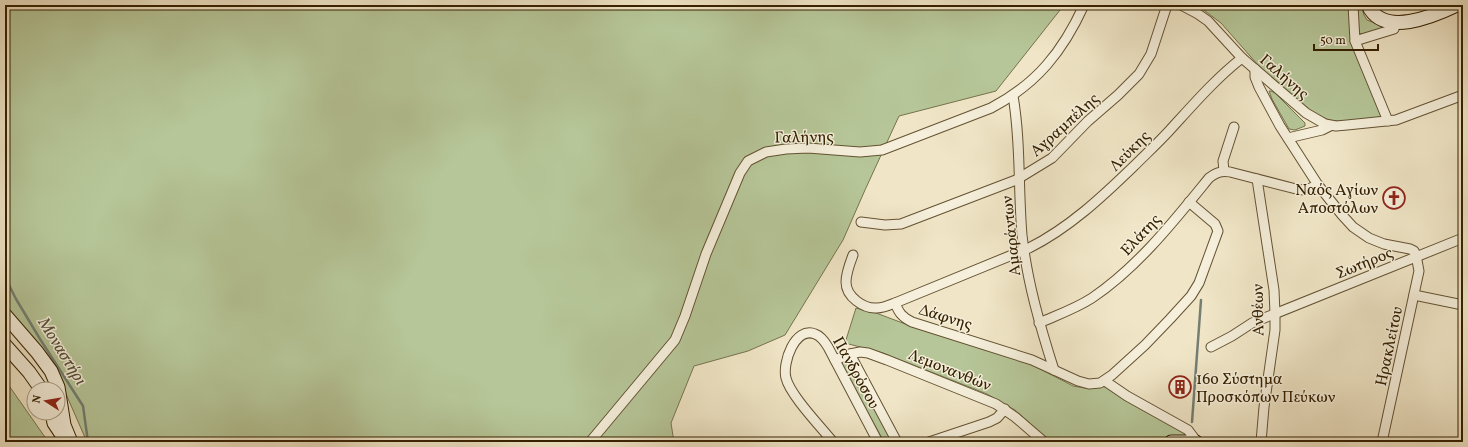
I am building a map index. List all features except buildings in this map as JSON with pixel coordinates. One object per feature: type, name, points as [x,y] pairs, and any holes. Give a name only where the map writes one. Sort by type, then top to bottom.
[{"type":"main road","points":[[1368,5],[1380,18],[1396,22],[1422,19],[1457,5]]},
{"type":"main road","points":[[5,315],[37,352],[51,371],[58,387],[64,426],[71,442]]},
{"type":"main road","points":[[5,345],[35,381]]},
{"type":"main road","points":[[54,421],[67,442]]},
{"type":"main road","points":[[1171,442],[1196,442]]},
{"type":"street","name":"Γαλήνης","points":[[590,442],[675,340],[685,316],[706,254],[740,173],[748,161],[766,152],[786,149],[808,148],[860,152],[885,150],[983,112],[1013,96],[1039,72],[1061,48],[1072,30],[1084,5]]},
{"type":"street","name":"Αγραμπέλης","points":[[862,222],[885,225],[901,224],[1020,178],[1056,154],[1093,117],[1118,96],[1145,65],[1151,54],[1167,5]]},
{"type":"street","name":"Γαλήνης","points":[[1181,5],[1208,21],[1242,58],[1313,118],[1330,126],[1388,121],[1404,118],[1463,95]]},
{"type":"street","points":[[1353,5],[1355,41],[1388,121]]},
{"type":"street","points":[[1355,41],[1394,29],[1396,22]]},
{"type":"street","name":"Λεύκης","points":[[1024,250],[1053,234],[1095,204],[1156,145],[1214,82],[1242,58]]},
{"type":"street","points":[[1255,69],[1255,77],[1259,87],[1288,138],[1318,184],[1345,219],[1361,233],[1379,243],[1412,250],[1417,257]]},
{"type":"street","name":"Αμαράντων","points":[[1013,96],[1018,133],[1024,250],[1039,323],[1054,370]]},
{"type":"street","points":[[1288,138],[1322,130],[1330,126]]},
{"type":"street","points":[[1234,128],[1223,161],[1224,171],[1300,190],[1308,189],[1318,184]]},
{"type":"street","name":"Ελάτης","points":[[1039,323],[1076,307],[1114,281],[1141,257],[1210,177],[1216,173],[1224,171]]},
{"type":"street","name":"Ανθέων","points":[[1257,179],[1274,290],[1276,314],[1275,330],[1265,392],[1261,442]]},
{"type":"street","points":[[1189,202],[1215,224],[1218,231],[1199,283],[1191,296],[1170,320],[1105,380],[1122,393],[1188,430],[1196,442]]},
{"type":"street","name":"Σωτήρος","points":[[1211,347],[1249,325],[1463,238]]},
{"type":"street","name":"Δάφνης","points":[[1024,250],[895,303],[901,316],[912,322],[1006,351],[1041,364],[1078,382],[1089,384],[1105,380]]},
{"type":"street","points":[[853,255],[846,281],[847,288],[853,297],[863,305],[875,308],[895,303]]},
{"type":"street","name":"Ηρακλείτου","points":[[1382,442],[1414,295],[1419,268],[1417,257]]},
{"type":"street","points":[[1414,295],[1463,305]]},
{"type":"street","name":"Πανδρόσου","points":[[833,442],[804,408],[786,378],[788,355],[793,345],[799,338],[809,333],[818,335],[828,347],[878,442]]},
{"type":"street","name":"Λεμονανθών","points":[[835,360],[850,354],[862,352],[872,354],[983,398],[1005,409],[1044,442]]},
{"type":"street","points":[[850,354],[896,442]]},
{"type":"street","points":[[929,442],[989,422],[996,418],[1005,409]]},
{"type":"green space","points":[[5,5],[1064,5],[996,91],[899,116],[843,240],[785,335],[748,351],[694,366],[671,423],[674,442],[87,442],[66,394],[66,381],[59,381],[5,313]]},
{"type":"green space","points":[[1197,5],[1350,5],[1351,42],[1381,114],[1380,117],[1345,122],[1329,120],[1309,111],[1258,65],[1221,23]]},
{"type":"green space","points":[[1356,5],[1361,5],[1367,20],[1385,27],[1364,34],[1357,32]]},
{"type":"green space","points":[[1269,91],[1275,93],[1305,123],[1305,126],[1295,130],[1289,129]]},
{"type":"green space","points":[[856,308],[876,313],[916,328],[1027,362],[1073,386],[1085,388],[1103,386],[1186,432],[1185,436],[1173,436],[1154,442],[1051,442],[1015,410],[987,394],[883,353],[845,343]]},
{"type":"green space","points":[[849,357],[892,442],[884,442],[840,362]]},
{"type":"green space","points":[[5,380],[26,410],[26,421],[34,421],[49,442],[5,442]]},
{"type":"waterway","name":"Μοναστήρι","points":[[5,277],[16,299],[40,339],[83,406],[88,442]]},
{"type":"waterway","points":[[1192,422],[1201,300]]},
{"type":"place","name":"Ναός Αγίων Αποστόλων","points":[[1394,198]]},
{"type":"place","name":"16ο Σύστημα Προσκόπων Πεύκων","points":[[1180,387]]}]
